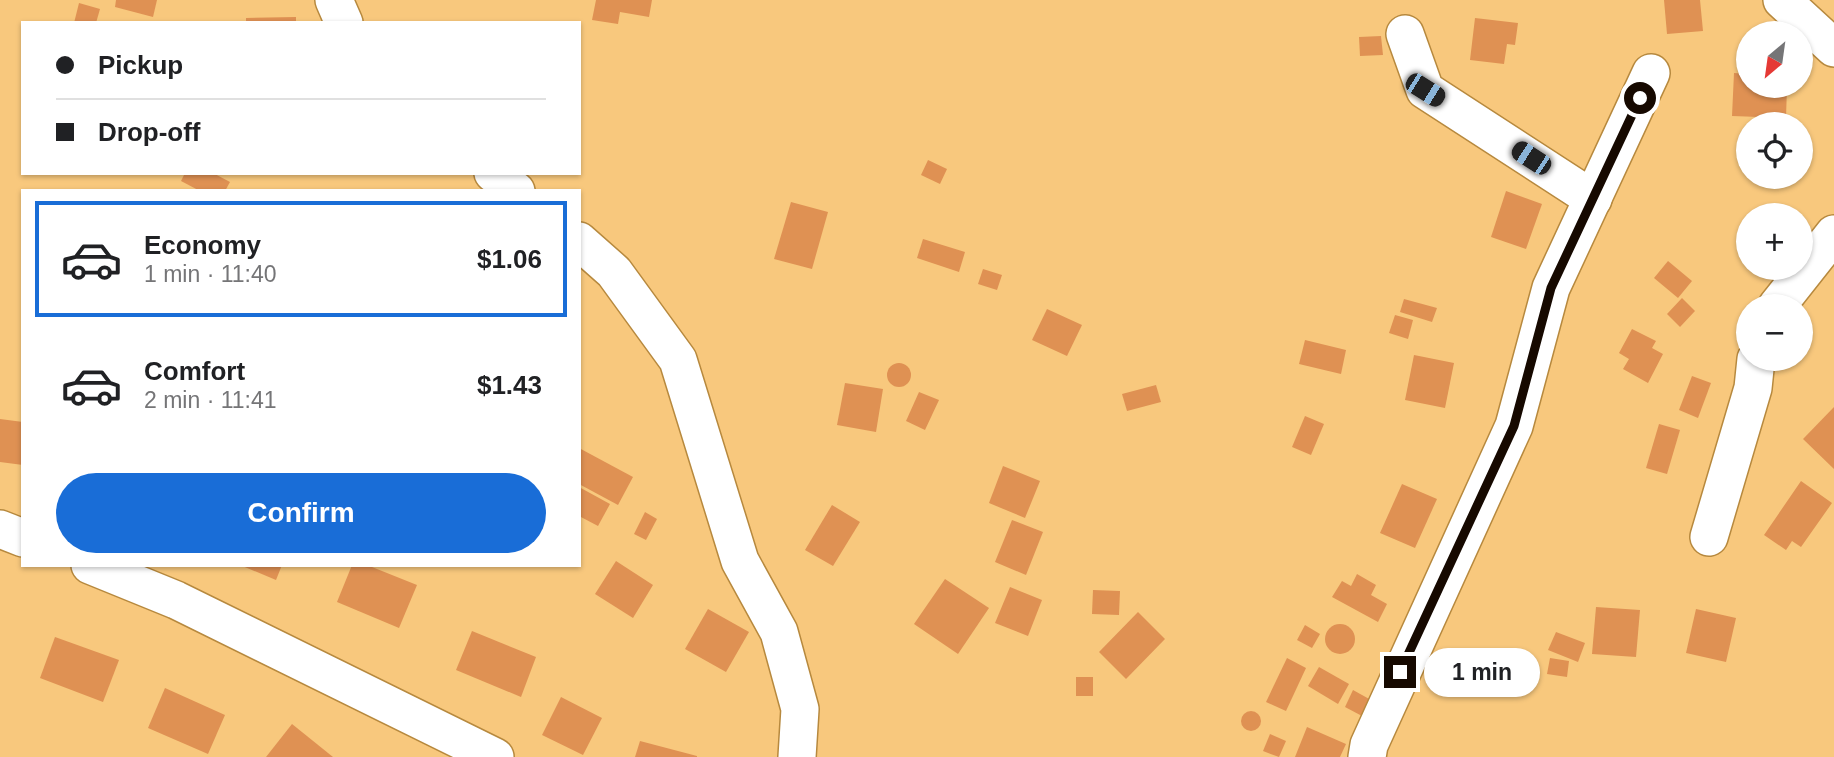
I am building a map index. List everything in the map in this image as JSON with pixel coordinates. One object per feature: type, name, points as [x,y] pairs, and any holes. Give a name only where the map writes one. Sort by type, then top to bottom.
[{"type":"street","points":[[334,0],[343,21]]},
{"type":"street","points":[[1782,0],[1834,48]]},
{"type":"street","points":[[1405,34],[1425,90],[1593,198]]},
{"type":"street","points":[[1367,757],[1368,745],[1400,672],[1514,426],[1551,288],[1651,73]]},
{"type":"street","points":[[496,175],[513,189]]},
{"type":"street","points":[[1786,294],[1834,234]]},
{"type":"street","points":[[581,243],[614,272],[678,360],[740,561],[779,632],[800,709],[797,757]]},
{"type":"street","points":[[1709,537],[1753,388],[1755,371]]},
{"type":"street","points":[[0,529],[21,537]]},
{"type":"street","points":[[95,567],[176,600],[495,757]]},
{"type":"building","points":[[116,0],[157,0],[153,17],[115,7]]},
{"type":"building","points":[[596,0],[652,0],[649,17],[620,12],[618,24],[592,20]]},
{"type":"building","points":[[1664,0],[1700,0],[1703,31],[1667,34]]},
{"type":"building","points":[[79,3],[100,9],[97,21],[74,21]]},
{"type":"building","points":[[296,17],[296,21],[246,21],[246,18]]},
{"type":"building","points":[[1475,18],[1518,23],[1515,45],[1507,44],[1504,64],[1470,60]]},
{"type":"building","points":[[1381,36],[1383,55],[1360,56],[1359,37]]},
{"type":"building","points":[[1734,73],[1736,98],[1787,98],[1786,112],[1736,112],[1736,116],[1732,116]]},
{"type":"building","points":[[928,160],[947,169],[940,184],[921,175]]},
{"type":"building","points":[[184,175],[217,175],[230,182],[226,189],[196,189],[181,181]]},
{"type":"building","points":[[1506,191],[1542,204],[1526,249],[1491,237]]},
{"type":"building","points":[[791,202],[828,212],[812,269],[774,259]]},
{"type":"building","points":[[923,239],[965,252],[959,272],[917,258]]},
{"type":"building","points":[[1668,261],[1692,281],[1678,298],[1654,278]]},
{"type":"building","points":[[983,269],[1002,275],[997,290],[978,284]]},
{"type":"building","points":[[1682,298],[1695,311],[1680,327],[1667,314]]},
{"type":"building","points":[[1404,299],[1437,308],[1432,322],[1400,312]]},
{"type":"building","points":[[1047,309],[1082,325],[1067,356],[1032,340]]},
{"type":"building","points":[[1395,315],[1413,320],[1408,339],[1389,333]]},
{"type":"building","points":[[1632,329],[1656,341],[1652,348],[1663,354],[1648,383],[1623,369],[1629,359],[1619,353]]},
{"type":"building","points":[[1305,340],[1346,350],[1341,374],[1299,364]]},
{"type":"building","points":[[1414,355],[1454,363],[1445,408],[1405,400]]},
{"type":"building","points":[[899,363],[908,366],[911,375],[908,384],[899,387],[890,384],[887,375],[890,366]]},
{"type":"building","points":[[1692,376],[1711,383],[1698,418],[1679,410]]},
{"type":"building","points":[[845,383],[883,389],[876,432],[837,425]]},
{"type":"building","points":[[1156,385],[1161,402],[1127,411],[1122,394]]},
{"type":"building","points":[[919,392],[939,400],[925,430],[906,421]]},
{"type":"building","points":[[1834,407],[1834,469],[1803,439]]},
{"type":"building","points":[[1305,416],[1324,424],[1311,455],[1292,447]]},
{"type":"building","points":[[0,419],[21,422],[21,465],[0,462]]},
{"type":"building","points":[[1659,424],[1680,430],[1667,474],[1646,468]]},
{"type":"building","points":[[581,449],[633,477],[618,505],[581,485]]},
{"type":"building","points":[[1003,466],[1040,481],[1025,518],[989,503]]},
{"type":"building","points":[[1801,481],[1832,503],[1801,547],[1792,541],[1786,550],[1764,535]]},
{"type":"building","points":[[1402,484],[1437,499],[1415,548],[1380,533]]},
{"type":"building","points":[[581,488],[610,504],[598,526],[581,517]]},
{"type":"building","points":[[832,505],[860,522],[833,566],[805,550]]},
{"type":"building","points":[[645,512],[657,519],[646,540],[634,534]]},
{"type":"building","points":[[1012,520],[1043,532],[1026,575],[995,562]]},
{"type":"building","points":[[616,561],[653,585],[633,618],[595,594]]},
{"type":"building","points":[[245,567],[281,567],[276,580]]},
{"type":"building","points":[[351,567],[372,567],[417,585],[399,628],[337,602]]},
{"type":"building","points":[[1357,574],[1376,585],[1371,595],[1387,604],[1378,622],[1332,597],[1342,581],[1351,586]]},
{"type":"building","points":[[945,579],[989,608],[958,654],[914,624]]},
{"type":"building","points":[[1010,587],[1042,600],[1028,636],[995,623]]},
{"type":"building","points":[[1093,590],[1120,591],[1119,615],[1092,614]]},
{"type":"building","points":[[1596,607],[1640,610],[1636,657],[1592,654]]},
{"type":"building","points":[[708,609],[749,632],[726,672],[685,649]]},
{"type":"building","points":[[1696,609],[1736,618],[1726,662],[1686,653]]},
{"type":"building","points":[[1138,612],[1165,639],[1126,679],[1099,652]]},
{"type":"building","points":[[1340,624],[1350,629],[1355,639],[1350,649],[1340,654],[1330,649],[1325,639],[1330,629]]},
{"type":"building","points":[[1305,625],[1320,634],[1312,648],[1297,640]]},
{"type":"building","points":[[472,631],[536,657],[521,697],[456,670]]},
{"type":"building","points":[[1556,632],[1585,643],[1578,662],[1548,650]]},
{"type":"building","points":[[55,637],[119,660],[103,702],[40,678]]},
{"type":"building","points":[[1287,658],[1306,668],[1286,711],[1266,702]]},
{"type":"building","points":[[1550,658],[1569,661],[1567,677],[1547,674]]},
{"type":"building","points":[[1319,667],[1349,684],[1338,704],[1308,686]]},
{"type":"building","points":[[1076,677],[1093,677],[1093,696],[1076,696]]},
{"type":"building","points":[[165,688],[225,715],[208,754],[148,728]]},
{"type":"building","points":[[1353,690],[1371,700],[1362,716],[1345,707]]},
{"type":"building","points":[[561,697],[602,718],[583,755],[542,735]]},
{"type":"building","points":[[1251,711],[1258,714],[1261,721],[1258,728],[1251,731],[1244,728],[1241,721],[1244,714]]},
{"type":"building","points":[[292,724],[333,757],[266,757]]},
{"type":"building","points":[[1307,727],[1346,744],[1340,757],[1295,757]]},
{"type":"building","points":[[1270,734],[1286,741],[1279,757],[1263,751]]},
{"type":"building","points":[[640,741],[697,756],[697,757],[635,757]]},
{"type":"route","points":[[1400,672],[1514,426],[1551,288],[1640,98]]}]
